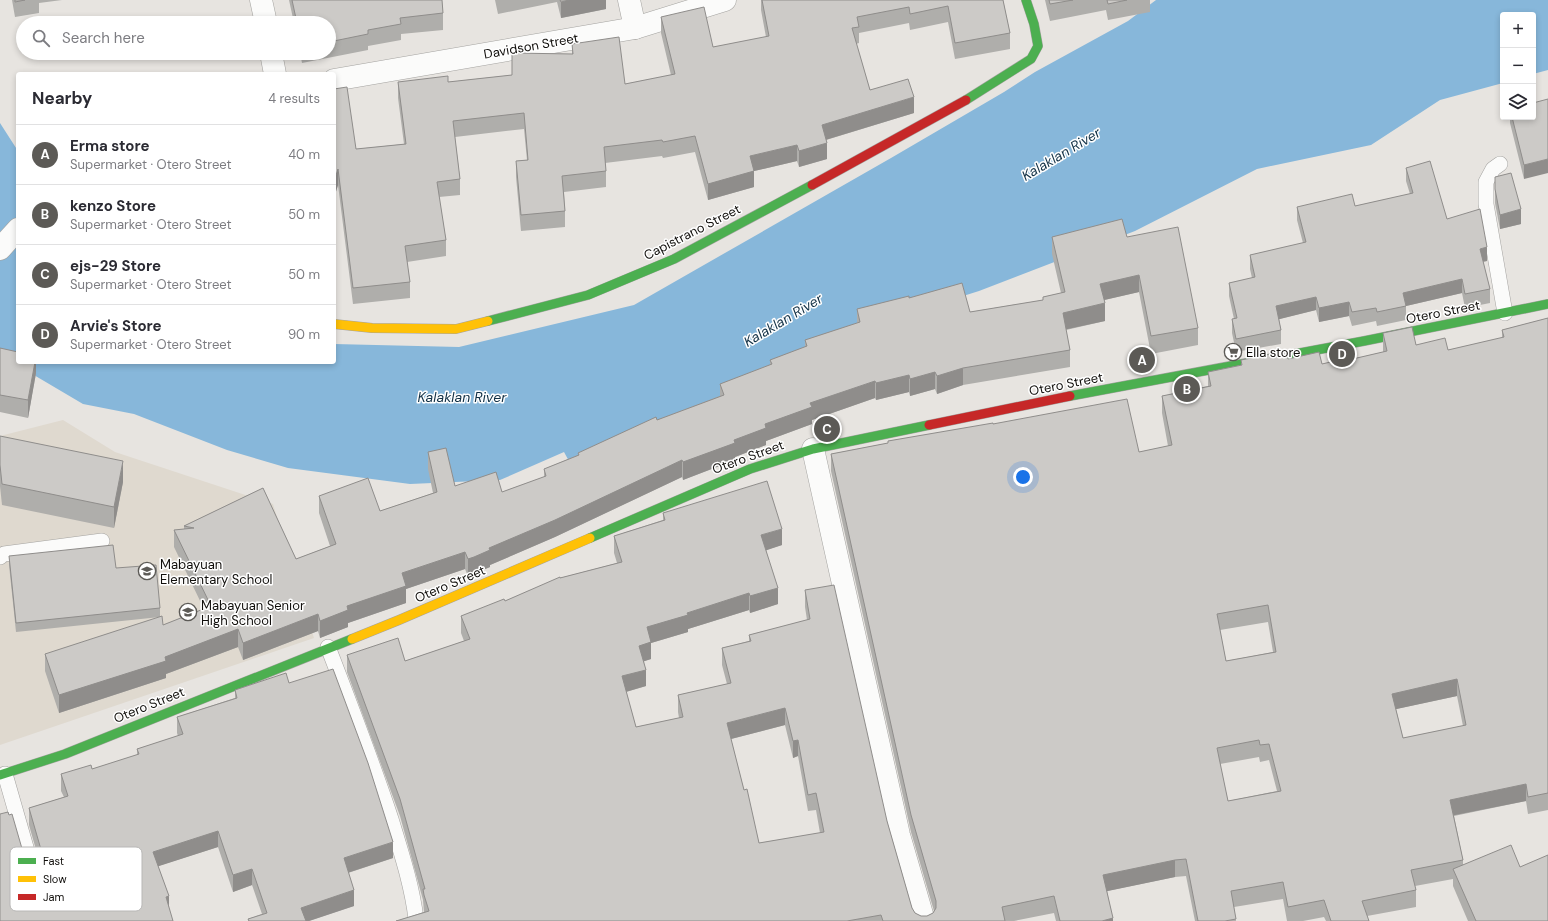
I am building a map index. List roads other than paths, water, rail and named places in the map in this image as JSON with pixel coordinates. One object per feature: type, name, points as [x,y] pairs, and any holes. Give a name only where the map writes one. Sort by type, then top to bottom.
[{"type":"main road","name":"Capistrano Street","points":[[336,324],[372,328],[456,329],[588,295],[674,259],[969,98],[1031,59],[1038,46],[1034,24],[1026,0]]},
{"type":"main road","name":"Otero Street","points":[[2,774],[65,754],[328,647],[399,620],[750,468],[813,449],[1092,392],[1548,304]]},
{"type":"street","points":[[262,0],[265,16]]},
{"type":"street","points":[[629,0],[635,28]]},
{"type":"street","name":"Davidson Street","points":[[336,80],[635,28],[725,0]]},
{"type":"street","points":[[272,60],[275,72]]},
{"type":"street","points":[[0,249],[16,231]]},
{"type":"street","points":[[813,449],[899,835],[924,921]]},
{"type":"lane","points":[[1500,164],[1493,169],[1486,182],[1486,204],[1504,313]]},
{"type":"lane","points":[[0,557],[4,554],[102,541]]},
{"type":"lane","points":[[328,647],[366,748],[402,852],[414,904],[416,920]]},
{"type":"lane","points":[[2,774],[24,847]]},
{"type":"lane","points":[[44,911],[46,917]]},
{"type":"water","name":"Kalaklan River","points":[[1156,0],[1548,0],[1548,70],[1536,73],[1536,12],[1500,12],[1500,84],[1440,100],[1371,145],[1257,169],[1135,231],[979,291],[833,337],[576,474],[564,452],[500,480],[410,484],[288,468],[227,450],[134,414],[83,404],[0,355],[0,123],[16,148],[16,364],[336,364],[336,344],[459,347],[634,305],[891,158],[1004,92],[1035,72],[1128,21]]},
{"type":"place","name":"Ella store","points":[[1233,352]]},
{"type":"place","name":"Arvie's Store","points":[[1342,354]]},
{"type":"place","name":"Erma store","points":[[1142,360]]},
{"type":"place","name":"kenzo Store","points":[[1187,389]]},
{"type":"place","name":"ejs-29 Store","points":[[827,429]]},
{"type":"place","name":"Mabayuan Elementary School","points":[[147,571]]},
{"type":"place","name":"Mabayuan Senior High School","points":[[188,612]]}]
